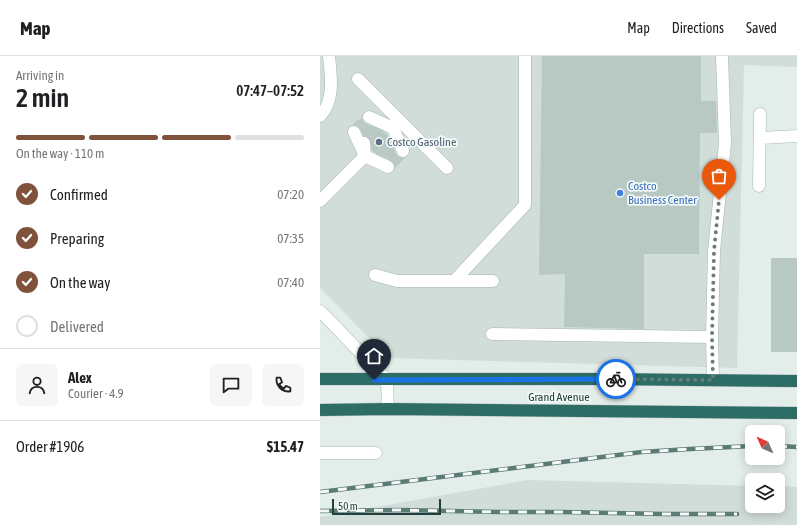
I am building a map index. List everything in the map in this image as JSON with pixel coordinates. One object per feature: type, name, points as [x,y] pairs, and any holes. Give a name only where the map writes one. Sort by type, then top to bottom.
[{"type":"highway","name":"Grand Avenue","points":[[320,379],[612,379],[797,381]]},
{"type":"highway","name":"Grand Avenue","points":[[320,410],[388,409],[797,413]]},
{"type":"street","points":[[320,116],[328,106],[330,96],[331,82],[329,56]]},
{"type":"street","points":[[454,281],[525,205],[526,56]]},
{"type":"street","points":[[713,380],[712,337],[714,251],[725,143],[722,56]]},
{"type":"street","points":[[358,79],[396,124],[447,168]]},
{"type":"street","points":[[759,186],[760,114]]},
{"type":"street","points":[[369,117],[396,124]]},
{"type":"street","points":[[380,128],[396,124]]},
{"type":"street","points":[[394,142],[396,124]]},
{"type":"street","points":[[396,124],[403,151]]},
{"type":"street","points":[[354,132],[365,156],[388,166]]},
{"type":"street","points":[[760,138],[797,136]]},
{"type":"street","points":[[364,143],[365,156]]},
{"type":"street","points":[[320,201],[365,156],[379,157]]},
{"type":"street","points":[[375,275],[397,281],[493,282]]},
{"type":"street","points":[[320,311],[387,380],[388,409]]},
{"type":"street","points":[[492,334],[712,337]]},
{"type":"street","points":[[320,453],[376,453]]},
{"type":"shaded area","points":[[320,56],[797,56],[797,67],[744,65],[737,368],[389,358],[320,288]]},
{"type":"shaded area","points":[[528,480],[745,486],[745,513],[785,513],[785,486],[797,487],[797,525],[320,525],[320,517]]},
{"type":"building","name":"Costco Business Center","points":[[542,56],[701,56],[701,101],[716,101],[717,133],[700,133],[699,254],[644,254],[644,329],[564,327],[565,274],[539,275]]},
{"type":"building","points":[[362,118],[366,124],[384,132],[388,136],[396,154],[399,157],[405,158],[395,167],[392,160],[372,151],[368,136],[364,136],[359,126],[354,125]]},
{"type":"building","points":[[771,258],[797,258],[797,352],[771,352]]},
{"type":"tunnel","points":[[354,132],[369,117]]},
{"type":"tunnel","points":[[364,143],[380,128]]},
{"type":"tunnel","points":[[379,157],[394,142]]},
{"type":"tunnel","points":[[388,167],[403,151]]},
{"type":"railway","points":[[320,492],[642,452],[745,446]]},
{"type":"railway","points":[[785,446],[797,447]]},
{"type":"railway","points":[[320,511],[400,510],[737,514]]},
{"type":"way so far","points":[[616,379],[713,380],[712,337],[714,251],[719,200]]},
{"type":"place","name":"Costco Gasoline","points":[[379,142]]},
{"type":"place","name":"Costco Business Center","points":[[620,193]]},
{"type":"route","points":[[374,380],[616,379]]}]
